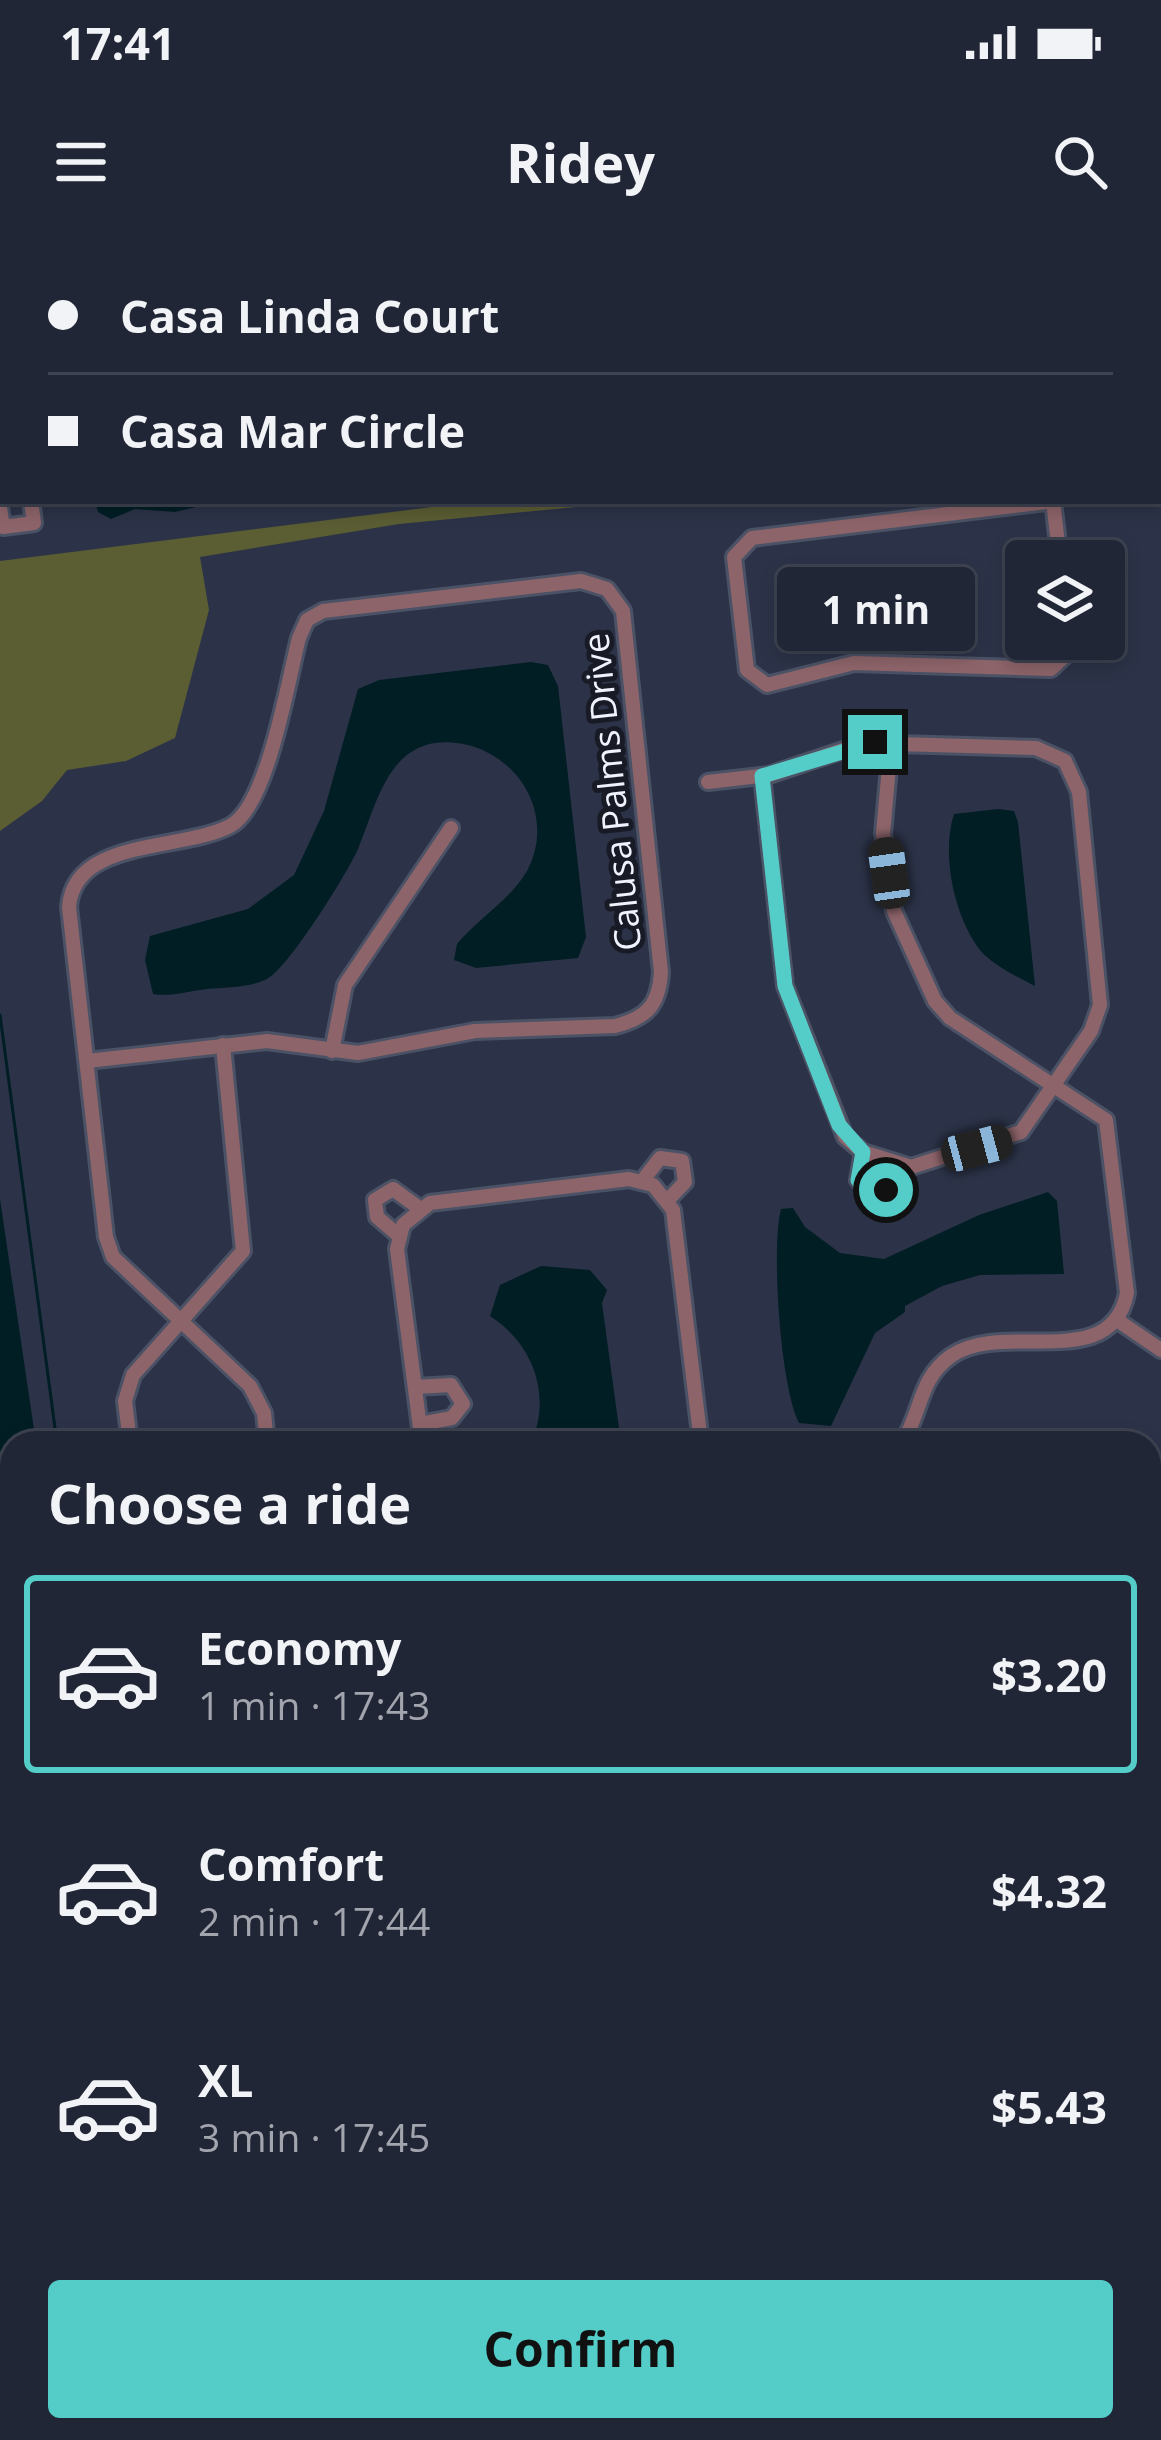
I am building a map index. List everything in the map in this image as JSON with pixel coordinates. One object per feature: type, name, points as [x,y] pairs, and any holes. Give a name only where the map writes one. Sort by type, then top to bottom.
[{"type":"street","points":[[0,508],[3,527],[34,524],[31,504]]},
{"type":"street","points":[[1029,504],[752,538],[734,557],[747,670],[767,685],[854,663],[1051,668],[1060,660]]},
{"type":"street","points":[[1053,504],[1058,540]]},
{"type":"street","name":"Calusa Palms Drive","points":[[86,1061],[267,1041],[358,1053],[475,1031],[615,1026],[636,1021],[652,1008],[661,972],[633,741],[630,665],[623,610],[604,587],[581,581],[348,605],[307,620],[261,778],[242,816],[214,831],[91,864],[70,890],[86,1061],[113,1256],[250,1386],[264,1412],[266,1431]]},
{"type":"street","points":[[893,722],[884,834],[894,911],[934,1001],[950,1018],[1099,1112],[1111,1130],[1127,1280],[1118,1320],[1083,1340],[986,1340],[953,1353],[923,1386],[906,1431]]},
{"type":"street","points":[[709,782],[762,776],[854,744],[1036,748],[1058,755],[1072,771],[1100,1005],[1096,1022],[1058,1084],[1021,1132],[923,1165],[900,1165],[863,1152],[839,1125],[785,986],[762,776]]},
{"type":"street","points":[[332,1051],[345,985],[451,828]]},
{"type":"street","points":[[129,1431],[125,1401],[134,1375],[243,1251],[223,1046]]},
{"type":"street","points":[[863,1152],[858,1180],[870,1192],[891,1186],[900,1165]]},
{"type":"street","points":[[398,1235],[377,1217],[375,1200],[393,1189],[418,1208],[643,1180],[660,1158],[682,1161],[685,1182],[668,1200]]},
{"type":"street","points":[[643,1180],[668,1200],[698,1431]]},
{"type":"street","points":[[418,1208],[398,1235],[421,1431]]},
{"type":"street","points":[[1118,1320],[1161,1350]]},
{"type":"street","points":[[415,1387],[451,1385],[463,1403],[452,1418],[420,1424]]},
{"type":"green space","points":[[456,504],[608,504],[399,524],[200,557],[209,610],[175,738],[126,761],[67,770],[42,801],[0,831],[0,561]]},
{"type":"shaded area","points":[[96,504],[208,504],[175,512],[135,509],[111,519],[98,512]]},
{"type":"shaded area","points":[[531,662],[548,665],[558,686],[586,937],[578,958],[476,968],[454,960],[457,944],[527,871],[537,830],[527,791],[501,761],[463,744],[438,743],[403,758],[391,773],[343,878],[304,937],[270,977],[240,986],[153,994],[145,960],[150,936],[248,909],[294,875],[324,811],[358,689],[379,680]]},
{"type":"shaded area","points":[[1014,811],[1018,822],[1035,986],[980,950],[963,920],[952,884],[949,847],[954,814]]},
{"type":"shaded area","points":[[1048,1192],[1057,1201],[1064,1274],[980,1275],[942,1286],[905,1306],[905,1312],[875,1333],[831,1426],[799,1423],[787,1379],[779,1316],[781,1209],[793,1208],[805,1227],[840,1253],[884,1259],[979,1215]]},
{"type":"shaded area","points":[[0,1199],[34,1431],[0,1431]]},
{"type":"shaded area","points":[[541,1266],[590,1270],[607,1290],[602,1303],[619,1431],[535,1431],[540,1406],[534,1370],[517,1340],[490,1316],[500,1285]]},
{"type":"waterway","points":[[0,1015],[55,1431]]},
{"type":"route","points":[[875,742],[854,744],[762,776],[785,986],[839,1125],[863,1152],[858,1180],[870,1192],[886,1190]]}]
